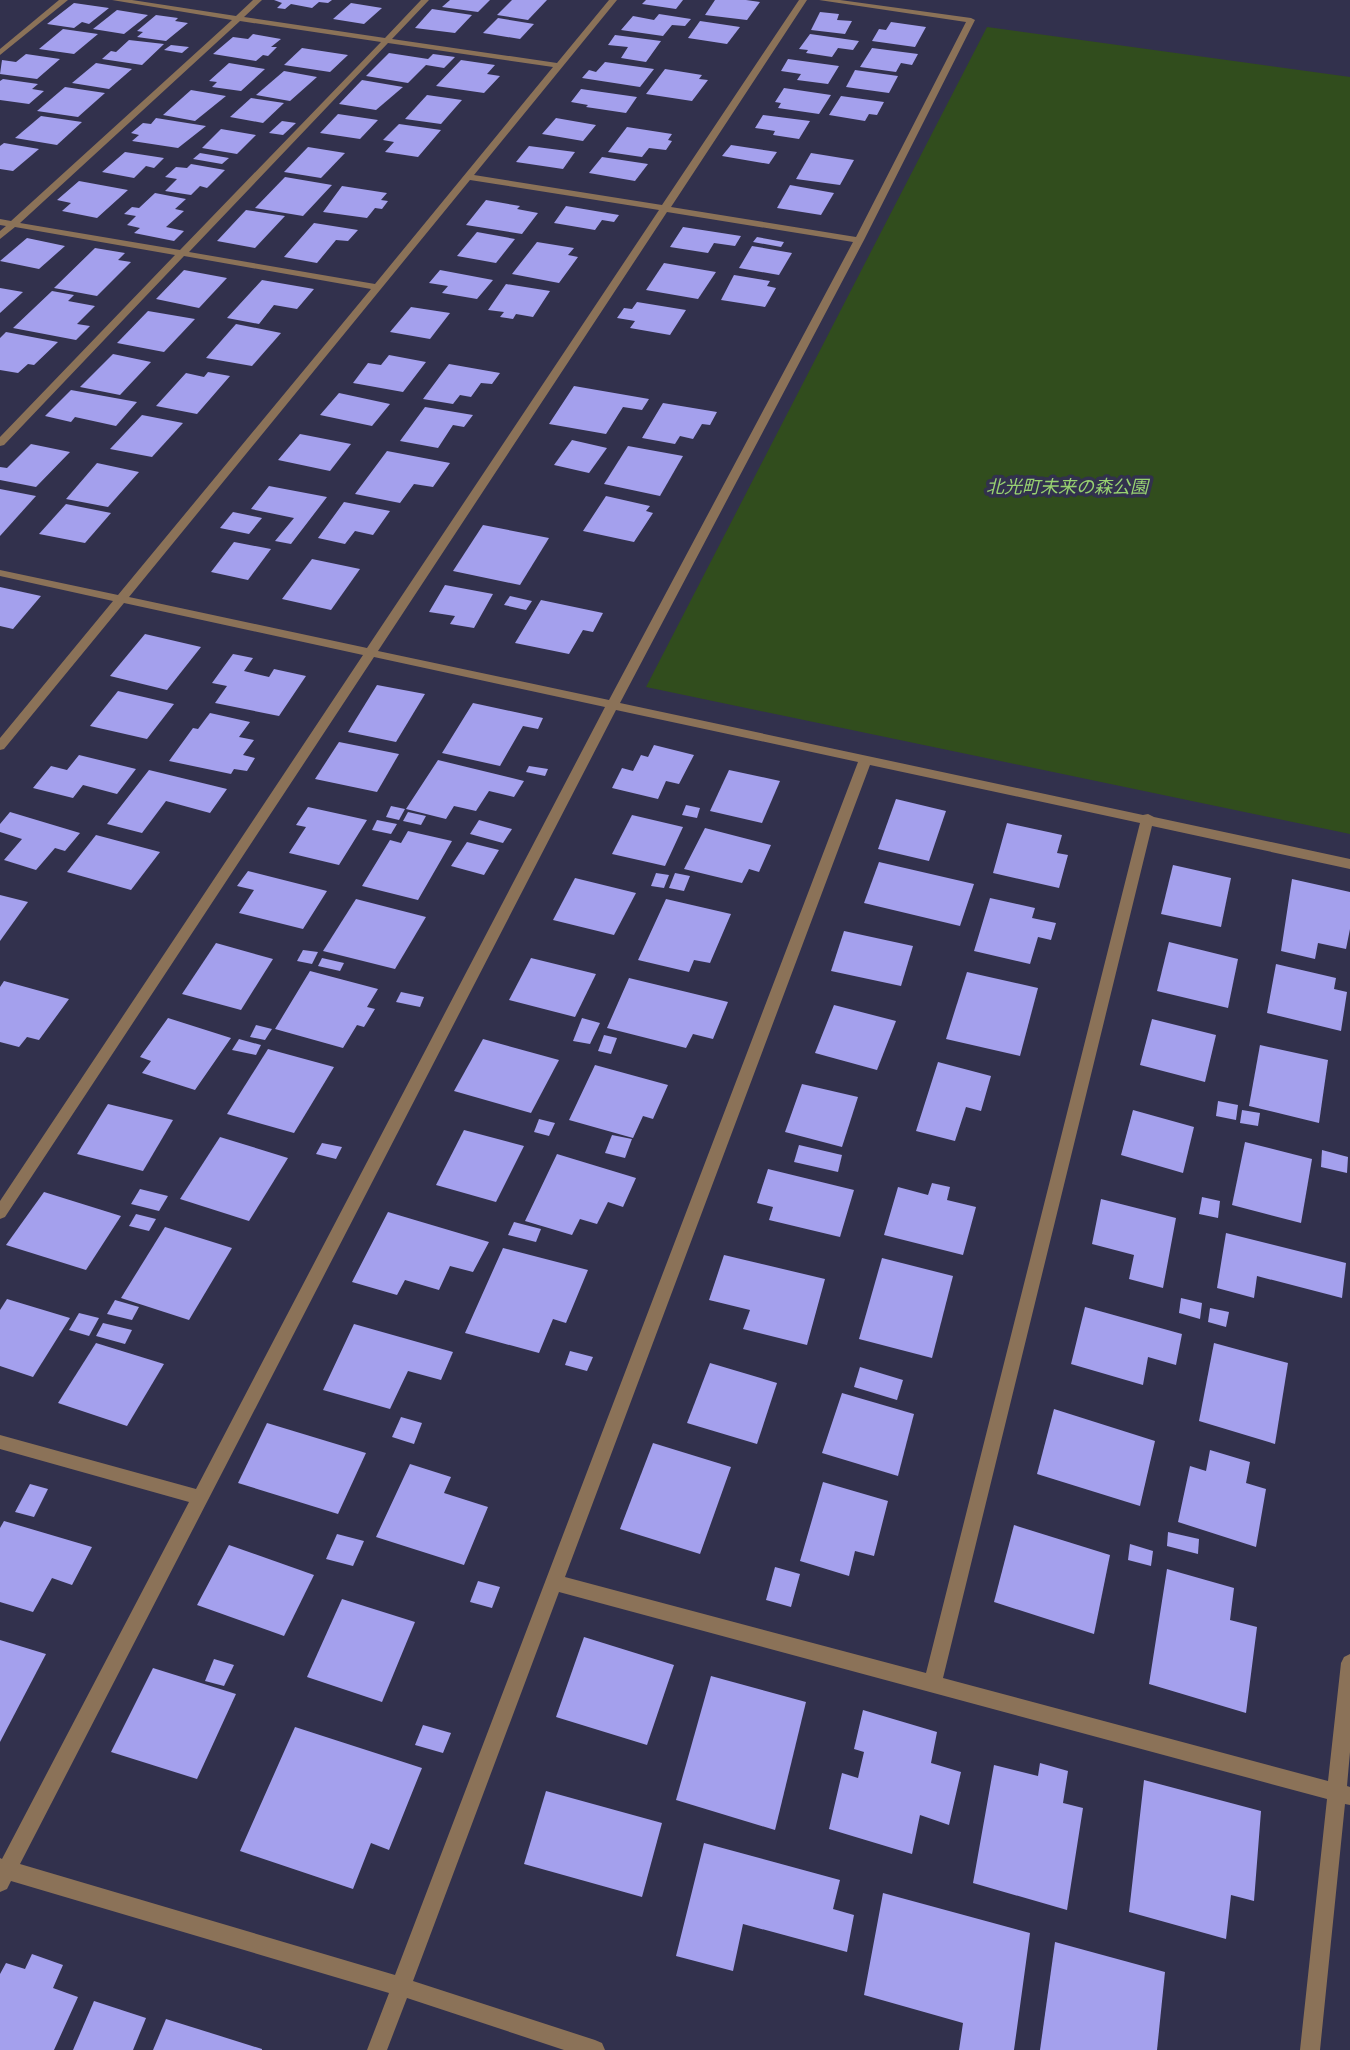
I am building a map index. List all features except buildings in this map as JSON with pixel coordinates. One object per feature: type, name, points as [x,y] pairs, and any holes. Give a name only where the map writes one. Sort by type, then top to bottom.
[{"type":"street","points":[[0,53],[64,0]]},
{"type":"street","points":[[116,0],[560,66]]},
{"type":"street","points":[[0,236],[258,0]]},
{"type":"street","points":[[0,443],[425,0]]},
{"type":"street","points":[[0,747],[613,0]]},
{"type":"street","points":[[0,1213],[803,0]]},
{"type":"street","points":[[595,2050],[399,1986],[2,1873],[613,704],[859,240],[971,20],[824,0]]},
{"type":"street","points":[[470,177],[859,240]]},
{"type":"street","points":[[0,222],[379,287]]},
{"type":"street","points":[[0,573],[1148,818],[1350,864]]},
{"type":"street","points":[[377,2050],[866,758]]},
{"type":"street","points":[[933,1683],[1148,818]]},
{"type":"street","points":[[0,1442],[198,1497]]},
{"type":"street","points":[[553,1582],[1343,1794]]},
{"type":"street","points":[[1310,2050],[1343,1794],[1350,1663]]},
{"type":"green space","name":"北光町未来の森公園","points":[[987,27],[1350,77],[1350,834],[646,687]]}]
